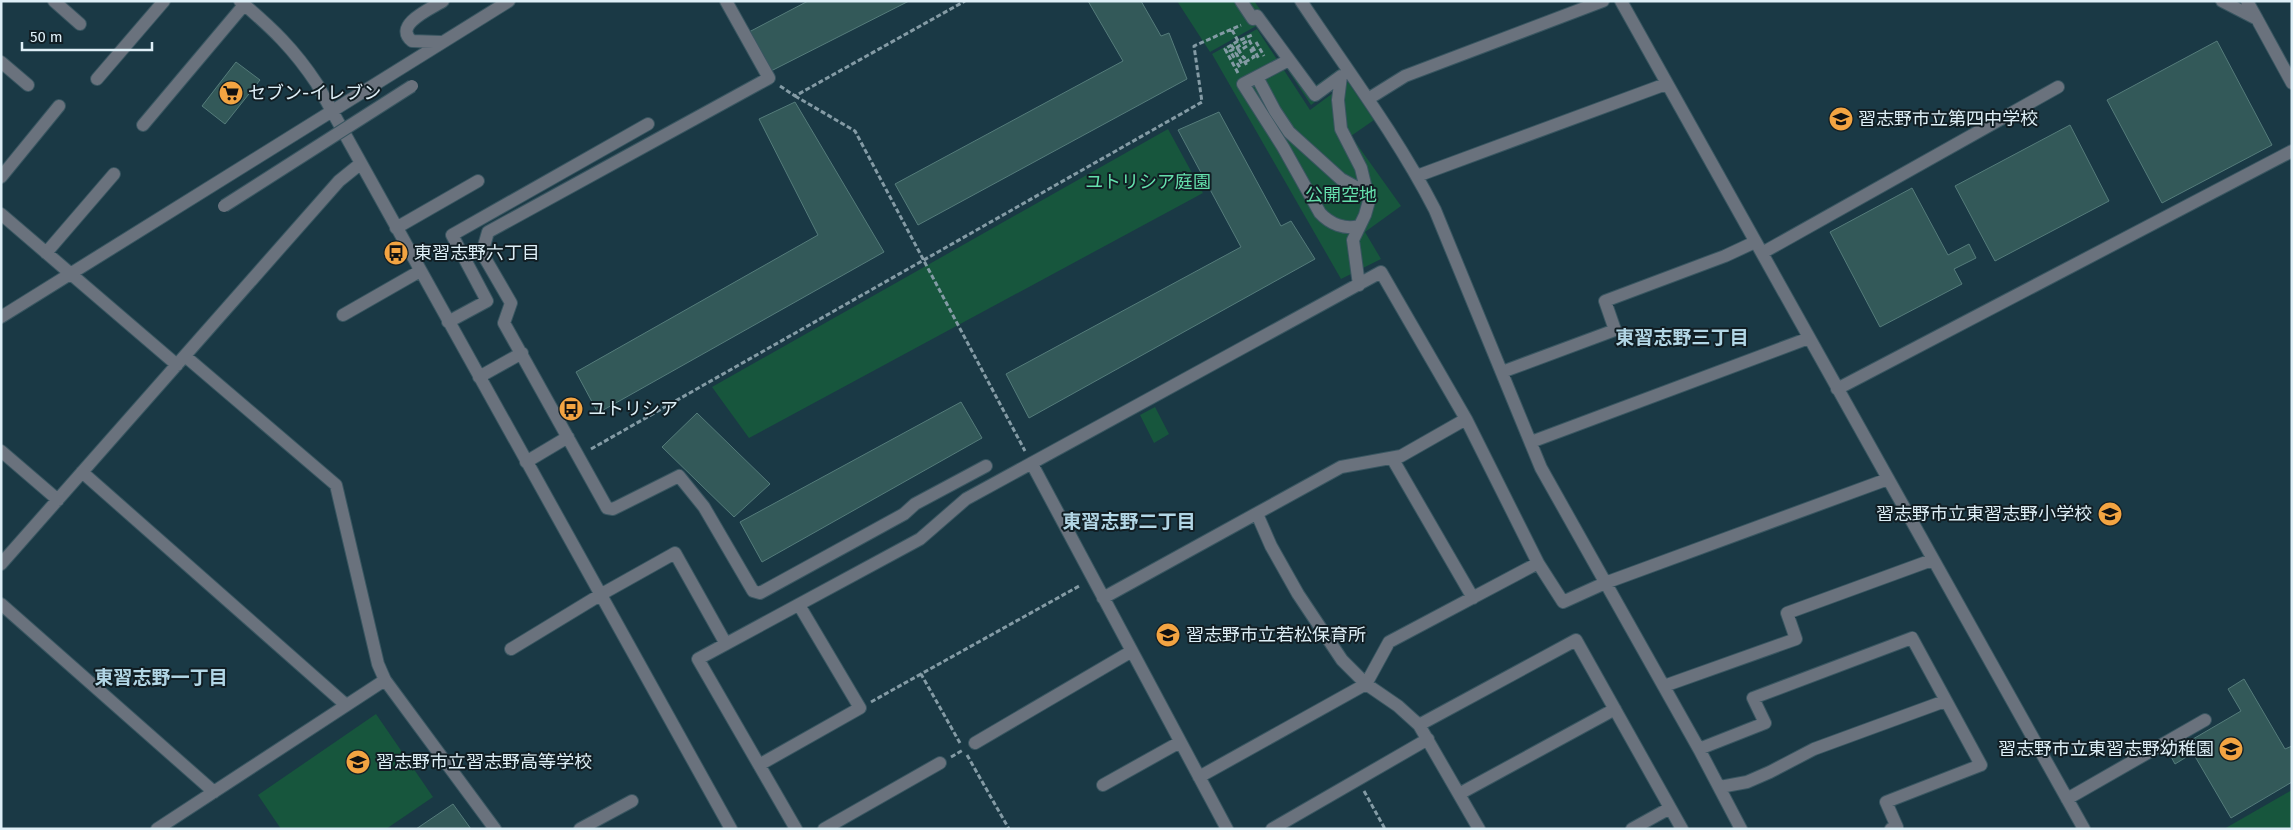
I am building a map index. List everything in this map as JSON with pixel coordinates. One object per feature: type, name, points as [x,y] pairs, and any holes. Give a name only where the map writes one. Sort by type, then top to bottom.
[{"type":"street","points":[[54,1],[80,24]]},
{"type":"street","points":[[97,79],[164,1]]},
{"type":"street","points":[[443,1],[411,20],[407,27],[407,33],[412,41],[423,43],[444,42]]},
{"type":"street","points":[[1,317],[509,1]]},
{"type":"street","points":[[726,1],[769,78],[488,232],[482,253],[510,303],[504,323],[608,508],[613,509],[679,476],[704,507],[753,591],[760,593],[904,514],[915,504],[986,466]]},
{"type":"street","points":[[1241,1],[1253,19],[1258,16],[1315,95],[1341,76],[1338,100],[1341,129],[1361,168],[1367,193],[1368,208],[1353,240],[1359,285]]},
{"type":"street","points":[[1368,99],[1405,76],[1603,1]]},
{"type":"street","points":[[1621,1],[2084,829]]},
{"type":"street","points":[[2222,1],[2257,19]]},
{"type":"street","points":[[2247,1],[2257,19],[2287,62],[2292,83]]},
{"type":"street","points":[[1304,2],[1418,176],[1435,210],[1541,468],[1699,749],[1741,829]]},
{"type":"street","points":[[143,125],[242,3],[284,40],[298,56],[332,111],[731,829]]},
{"type":"street","points":[[1289,60],[1254,73],[1243,84],[1284,147],[1324,218],[1339,226],[1352,228],[1360,226]]},
{"type":"street","points":[[1,62],[28,85]]},
{"type":"street","points":[[1254,73],[1289,132],[1341,179],[1367,193]]},
{"type":"street","points":[[1418,176],[1666,84]]},
{"type":"street","points":[[224,206],[412,86]]},
{"type":"street","points":[[1502,372],[1615,330],[1605,301],[1725,256],[1758,247],[2058,87]]},
{"type":"street","points":[[1,177],[59,106]]},
{"type":"street","points":[[448,322],[487,301],[452,235],[648,124]]},
{"type":"street","points":[[1837,390],[2292,151]]},
{"type":"street","points":[[1,564],[339,181],[360,164]]},
{"type":"street","points":[[46,253],[114,174]]},
{"type":"street","points":[[396,228],[478,181]]},
{"type":"street","points":[[1,214],[71,275],[336,485],[378,664],[386,680],[495,829]]},
{"type":"street","points":[[343,315],[420,271]]},
{"type":"street","points":[[796,829],[698,659],[920,539],[966,499],[1381,272],[1466,419],[1538,563],[1563,602],[1605,583],[1888,480]]},
{"type":"street","points":[[1531,442],[1809,338]]},
{"type":"street","points":[[479,377],[522,353]]},
{"type":"street","points":[[1103,598],[1341,467],[1401,456],[1466,419]]},
{"type":"street","points":[[526,462],[568,437]]},
{"type":"street","points":[[1,451],[58,500]]},
{"type":"street","points":[[1392,458],[1473,598]]},
{"type":"street","points":[[1032,464],[1227,829]]},
{"type":"street","points":[[82,472],[346,705]]},
{"type":"street","points":[[1257,514],[1271,546],[1298,594],[1342,660],[1366,684],[1398,706],[1420,725],[1479,829]]},
{"type":"street","points":[[512,648],[600,595],[676,553],[726,644]]},
{"type":"street","points":[[1664,686],[1796,639],[1787,613],[1932,560]]},
{"type":"street","points":[[1199,777],[1366,684],[1389,642],[1538,563]]},
{"type":"street","points":[[1,604],[214,792]]},
{"type":"street","points":[[759,765],[860,708],[799,605]]},
{"type":"street","points":[[1699,749],[1765,723],[1753,698],[1912,638],[1981,765],[1886,802],[1896,827],[1891,829]]},
{"type":"street","points":[[1420,725],[1576,640],[1682,829]]},
{"type":"street","points":[[969,746],[1132,651]]},
{"type":"street","points":[[157,829],[386,680]]},
{"type":"street","points":[[1720,787],[1747,782],[1814,748],[1945,701]]},
{"type":"street","points":[[1459,794],[1615,709]]},
{"type":"street","points":[[2067,799],[2206,720]]},
{"type":"street","points":[[1272,829],[1428,739]]},
{"type":"street","points":[[1103,785],[1180,742]]},
{"type":"street","points":[[824,829],[940,763]]},
{"type":"street","points":[[580,829],[632,801]]},
{"type":"street","points":[[1632,829],[1670,808]]},
{"type":"path","points":[[795,96],[965,1]]},
{"type":"path","points":[[579,456],[1202,102],[1194,46],[1253,19]]},
{"type":"path","points":[[1232,30],[1238,41]]},
{"type":"path","points":[[1253,49],[1251,50],[1254,57],[1242,64],[1235,48],[1238,41],[1251,34],[1267,61]]},
{"type":"path","points":[[1245,62],[1247,66],[1241,69],[1230,51],[1249,40],[1259,59],[1252,63]]},
{"type":"path","points":[[1247,46],[1225,48],[1239,75],[1254,73]]},
{"type":"path","points":[[1235,48],[1244,58],[1247,56]]},
{"type":"path","points":[[769,78],[795,96],[854,131],[1032,464]]},
{"type":"path","points":[[860,708],[1093,578]]},
{"type":"path","points":[[921,674],[969,746],[1009,829]]},
{"type":"path","points":[[940,763],[969,746]]},
{"type":"path","points":[[1358,780],[1386,829]]},
{"type":"green space","points":[[1177,1],[1254,1],[1315,86],[1339,69],[1347,79],[1311,105],[1258,25],[1210,52]]},
{"type":"green space","name":"公開空地","points":[[1257,29],[1310,110],[1348,82],[1374,120],[1351,136],[1401,206],[1365,232],[1381,259],[1341,279],[1212,54]]},
{"type":"green space","name":"ユトリシア庭園","points":[[1168,129],[1203,193],[749,438],[712,387]]},
{"type":"green space","points":[[1155,407],[1169,434],[1154,443],[1140,415]]},
{"type":"green space","points":[[376,714],[433,797],[386,829],[281,829],[258,795]]},
{"type":"green space","points":[[2292,790],[2292,829],[2224,829]]},
{"type":"building","points":[[808,1],[909,1],[769,72],[749,32]]},
{"type":"building","points":[[1088,1],[1141,1],[1161,36],[1169,33],[1187,79],[918,225],[895,184],[1123,61]]},
{"type":"building","points":[[2217,41],[2272,145],[2162,203],[2107,100]]},
{"type":"building","name":"セブン-イレブン","points":[[236,62],[260,80],[225,124],[202,106]]},
{"type":"building","points":[[795,102],[884,252],[598,413],[576,372],[818,235],[759,119]]},
{"type":"building","points":[[1219,112],[1281,226],[1291,221],[1315,259],[1029,418],[1006,374],[1241,247],[1178,130]]},
{"type":"building","points":[[2070,125],[2109,201],[1995,261],[1955,186]]},
{"type":"building","points":[[1912,188],[1948,255],[1969,244],[1976,258],[1954,269],[1962,284],[1880,327],[1830,232]]},
{"type":"building","points":[[961,402],[982,438],[762,562],[740,522]]},
{"type":"building","points":[[697,413],[770,484],[734,517],[662,447]]},
{"type":"building","points":[[2244,679],[2285,749],[2292,746],[2292,782],[2231,818],[2193,753],[2175,764],[2169,753],[2241,711],[2228,689]]},
{"type":"building","points":[[453,804],[471,829],[416,829]]},
{"type":"place","name":"セブン-イレブン","points":[[231,93]]},
{"type":"place","name":"習志野市立第四中学校","points":[[1841,119]]},
{"type":"place","name":"東習志野六丁目","points":[[396,253]]},
{"type":"place","name":"ユトリシア","points":[[571,409]]},
{"type":"place","name":"習志野市立東習志野小学校","points":[[2110,514]]},
{"type":"place","name":"習志野市立若松保育所","points":[[1168,635]]},
{"type":"place","name":"習志野市立東習志野幼稚園","points":[[2231,749]]},
{"type":"place","name":"習志野市立習志野高等学校","points":[[358,762]]},
{"type":"district","name":"東習志野三丁目","points":[[1682,337]]},
{"type":"district","name":"東習志野二丁目","points":[[1129,521]]},
{"type":"district","name":"東習志野一丁目","points":[[161,677]]}]
